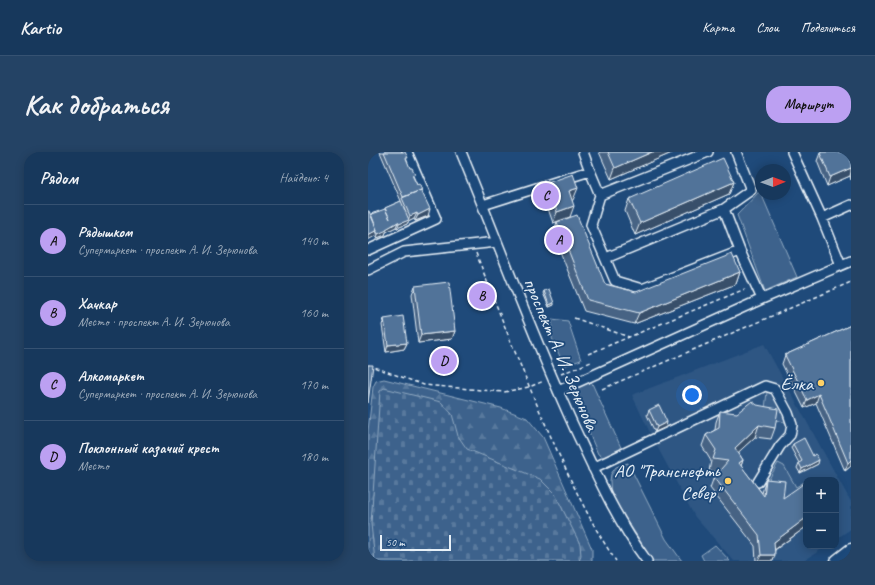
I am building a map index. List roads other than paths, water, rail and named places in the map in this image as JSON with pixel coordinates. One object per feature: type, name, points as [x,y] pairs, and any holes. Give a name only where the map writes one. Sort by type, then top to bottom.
[{"type":"main road","points":[[836,561],[851,550]]},
{"type":"street","points":[[368,250],[436,219],[408,152]]},
{"type":"street","name":"проспект А. И. Зерюнова","points":[[461,152],[552,378],[593,468],[635,545],[647,561]]},
{"type":"street","points":[[583,152],[600,195],[591,225],[615,281],[642,289],[740,251]]},
{"type":"street","points":[[600,195],[708,152]]},
{"type":"street","points":[[606,258],[724,209],[751,190],[736,152]]},
{"type":"street","points":[[792,152],[822,218],[841,265]]},
{"type":"street","points":[[483,205],[590,171]]},
{"type":"street","points":[[822,218],[851,205]]},
{"type":"street","points":[[724,209],[740,251],[762,299]]},
{"type":"street","points":[[368,270],[404,252],[497,242]]},
{"type":"street","points":[[558,391],[762,299],[851,261]]},
{"type":"street","points":[[593,468],[765,386],[774,389],[788,413],[792,425],[790,435],[780,446],[758,482]]},
{"type":"place","name":"Алкомаркет","points":[[546,196]]},
{"type":"place","name":"Рядышком","points":[[559,240]]},
{"type":"place","name":"Хачкар","points":[[482,296]]},
{"type":"place","name":"Поклонный казачий крест","points":[[444,361]]},
{"type":"place","name":"Ёлка","points":[[821,383]]},
{"type":"place","name":"АО \"Транснефть Север\"","points":[[728,481]]}]
